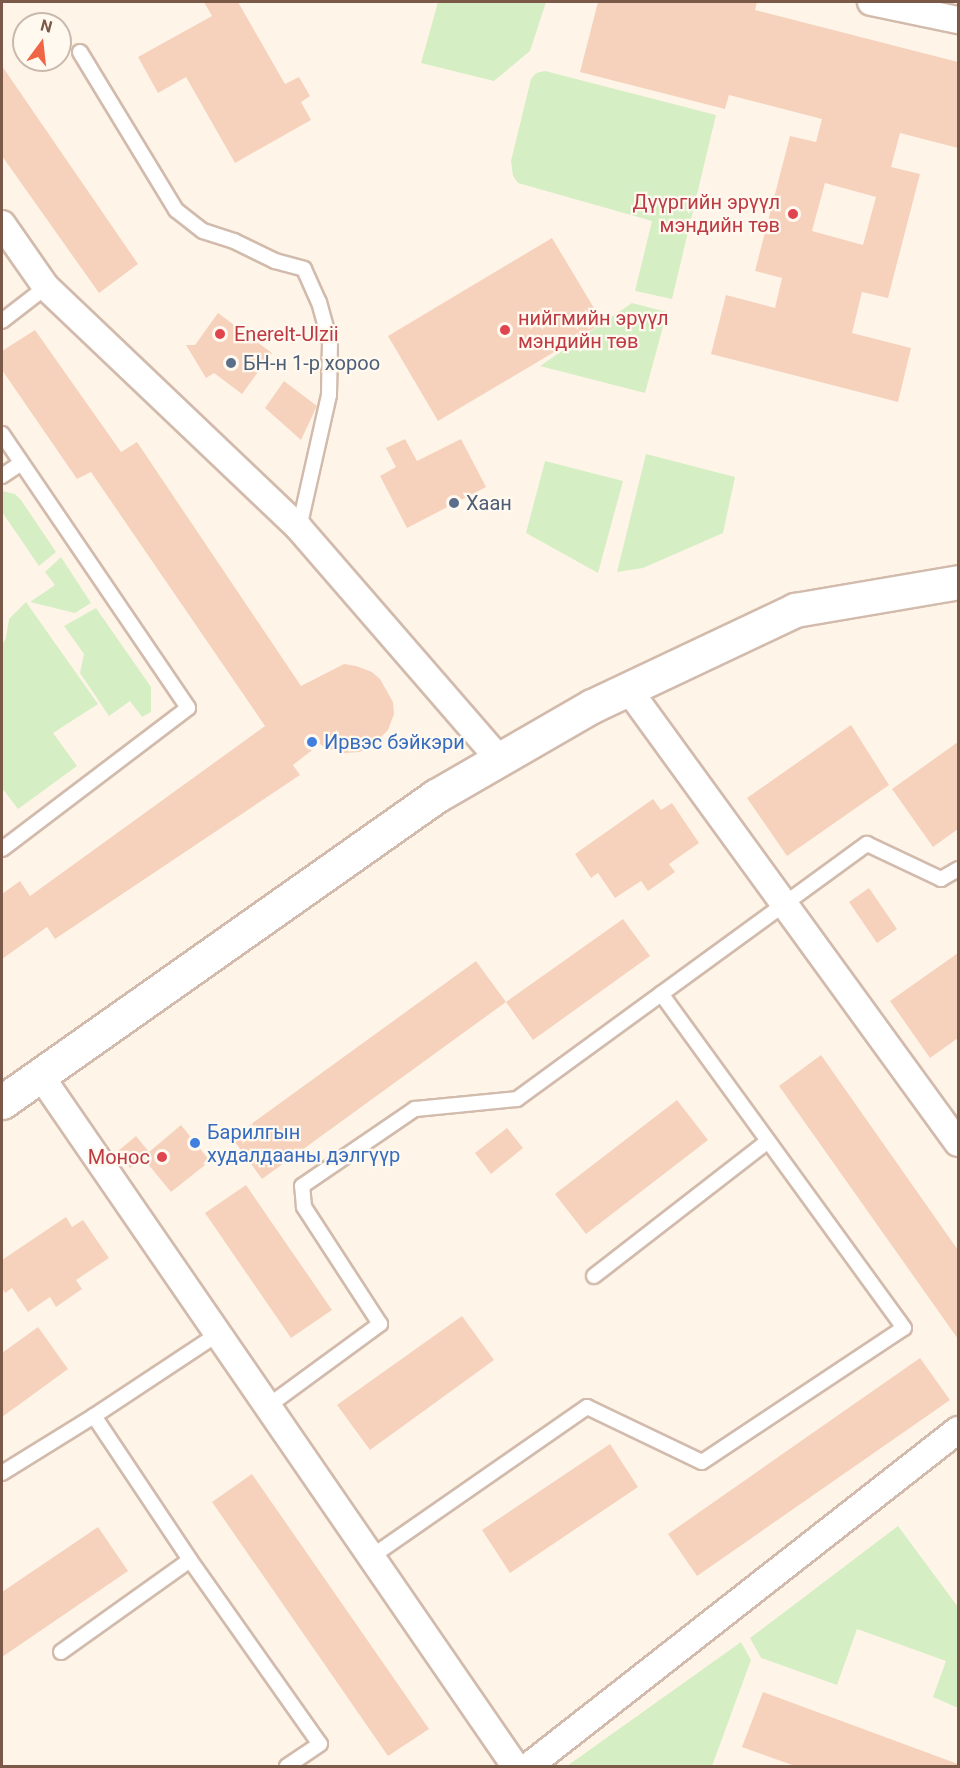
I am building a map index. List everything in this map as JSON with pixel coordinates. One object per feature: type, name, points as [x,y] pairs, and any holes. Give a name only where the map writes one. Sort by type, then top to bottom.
[{"type":"main road","points":[[2,1102],[436,796],[628,688],[795,610],[958,582]]},
{"type":"street","points":[[871,2],[958,20]]},
{"type":"street","points":[[2,224],[46,286],[299,528],[499,759]]},
{"type":"street","points":[[628,688],[958,1143]]},
{"type":"street","points":[[40,1075],[515,1767]]},
{"type":"street","points":[[529,1767],[958,1430]]},
{"type":"lane","points":[[81,52],[176,210],[203,231],[234,241],[275,261],[304,269],[315,294],[330,342],[330,395],[299,528]]},
{"type":"lane","points":[[2,321],[46,286]]},
{"type":"lane","points":[[2,434],[188,708],[2,849]]},
{"type":"lane","points":[[2,476],[21,463]]},
{"type":"lane","points":[[268,1406],[380,1324],[304,1207],[302,1186],[415,1109],[517,1099],[867,844],[941,879],[958,869]]},
{"type":"lane","points":[[372,1557],[587,1407],[702,1462],[904,1328],[662,994]]},
{"type":"lane","points":[[594,1276],[768,1141]]},
{"type":"lane","points":[[2,1473],[94,1416],[218,1334]]},
{"type":"lane","points":[[94,1416],[190,1560],[320,1744],[287,1767]]},
{"type":"lane","points":[[61,1652],[190,1560]]},
{"type":"green space","points":[[438,2],[546,2],[530,51],[494,81],[421,63]]},
{"type":"green space","points":[[545,71],[716,115],[672,299],[635,291],[652,221],[518,183],[513,176],[511,161],[531,79],[536,73]]},
{"type":"green space","points":[[632,303],[667,312],[645,393],[540,366]]},
{"type":"green space","points":[[646,454],[735,477],[723,533],[643,568],[617,572]]},
{"type":"green space","points":[[545,461],[623,481],[598,573],[526,533]]},
{"type":"green space","points":[[2,491],[15,494],[21,500],[56,552],[39,566],[2,512]]},
{"type":"green space","points":[[61,557],[91,603],[75,613],[30,602],[55,585],[45,572]]},
{"type":"green space","points":[[26,602],[98,704],[53,733],[77,766],[18,809],[2,788],[2,645],[6,638],[9,619]]},
{"type":"green space","points":[[96,608],[151,687],[151,712],[142,717],[130,701],[109,716],[80,673],[84,654],[64,626]]},
{"type":"green space","points":[[898,1526],[958,1607],[958,1708],[933,1697],[946,1661],[857,1629],[837,1685],[761,1658],[750,1638]]},
{"type":"green space","points":[[741,1642],[751,1660],[712,1766],[567,1766]]},
{"type":"building","points":[[204,2],[238,2],[285,84],[299,77],[310,96],[301,102],[311,120],[235,163],[186,77],[158,93],[138,57],[212,16]]},
{"type":"building","name":"Дүүргийн эрүүл мэндийн төв","points":[[598,2],[757,2],[755,10],[958,62],[958,148],[900,133],[891,167],[920,174],[888,298],[862,292],[852,333],[911,348],[898,402],[711,354],[726,295],[775,308],[782,278],[755,271],[790,136],[816,142],[822,119],[729,95],[725,109],[580,72]],"holes":[[[825,183],[876,197],[863,245],[812,231]]]},
{"type":"building","points":[[2,66],[138,264],[99,293],[2,156]]},
{"type":"building","points":[[552,238],[603,323],[438,421],[388,336]]},
{"type":"building","name":"БН-н 1-р хороо","points":[[218,313],[272,353],[242,394],[214,373],[206,378],[186,345],[195,345]]},
{"type":"building","points":[[35,330],[121,452],[137,442],[301,686],[344,664],[356,666],[372,672],[380,679],[393,702],[394,714],[388,730],[371,747],[359,752],[345,753],[325,748],[320,744],[293,765],[300,775],[55,939],[47,927],[2,959],[2,894],[20,881],[30,896],[265,726],[91,472],[77,479],[2,370],[2,351]]},
{"type":"building","points":[[284,381],[317,406],[301,440],[265,408]]},
{"type":"building","points":[[405,439],[417,461],[461,439],[486,487],[407,528],[380,476],[396,467],[386,448]]},
{"type":"building","points":[[851,725],[889,785],[787,856],[747,798]]},
{"type":"building","points":[[958,742],[958,829],[933,847],[892,789]]},
{"type":"building","points":[[653,799],[661,810],[672,803],[699,843],[669,864],[675,872],[648,891],[641,881],[615,898],[598,873],[591,878],[575,854]]},
{"type":"building","points":[[869,888],[897,929],[877,943],[849,902]]},
{"type":"building","points":[[623,919],[650,956],[533,1040],[506,1002]]},
{"type":"building","points":[[958,953],[958,1038],[930,1058],[890,1001]]},
{"type":"building","points":[[476,961],[506,1002],[262,1179],[232,1138]]},
{"type":"building","points":[[821,1055],[958,1250],[958,1339],[779,1086]]},
{"type":"building","points":[[677,1100],[708,1140],[586,1234],[555,1194]]},
{"type":"building","points":[[181,1125],[210,1161],[171,1192],[143,1158],[130,1168],[117,1152],[136,1136],[149,1152]]},
{"type":"building","points":[[507,1128],[523,1148],[491,1174],[475,1153]]},
{"type":"building","points":[[246,1185],[332,1310],[291,1338],[205,1213]]},
{"type":"building","points":[[66,1217],[72,1227],[83,1220],[109,1258],[76,1280],[82,1289],[56,1307],[50,1297],[28,1312],[12,1288],[5,1293],[2,1287],[2,1260]]},
{"type":"building","points":[[462,1316],[494,1360],[370,1450],[337,1405]]},
{"type":"building","points":[[38,1327],[68,1369],[2,1417],[2,1353]]},
{"type":"building","points":[[920,1358],[950,1400],[697,1576],[668,1534]]},
{"type":"building","points":[[610,1444],[638,1487],[510,1573],[482,1530]]},
{"type":"building","points":[[252,1474],[429,1729],[388,1756],[212,1502]]},
{"type":"building","points":[[98,1527],[128,1571],[2,1657],[2,1592]]},
{"type":"building","points":[[763,1692],[958,1764],[958,1766],[795,1766],[742,1747]]},
{"type":"place","name":"Дүүргийн эрүүл мэндийн төв","points":[[793,214]]},
{"type":"place","name":"нийгмийн эрүүл мэндийн төв","points":[[505,330]]},
{"type":"place","name":"Enerelt-Ulzii","points":[[220,334]]},
{"type":"place","name":"БН-н 1-р хороо","points":[[231,363]]},
{"type":"place","name":"Хаан","points":[[454,503]]},
{"type":"place","name":"Ирвэс бэйкэри","points":[[312,742]]},
{"type":"place","name":"Барилгын худалдааны дэлгүүр","points":[[195,1143]]},
{"type":"place","name":"Монос","points":[[162,1157]]}]
